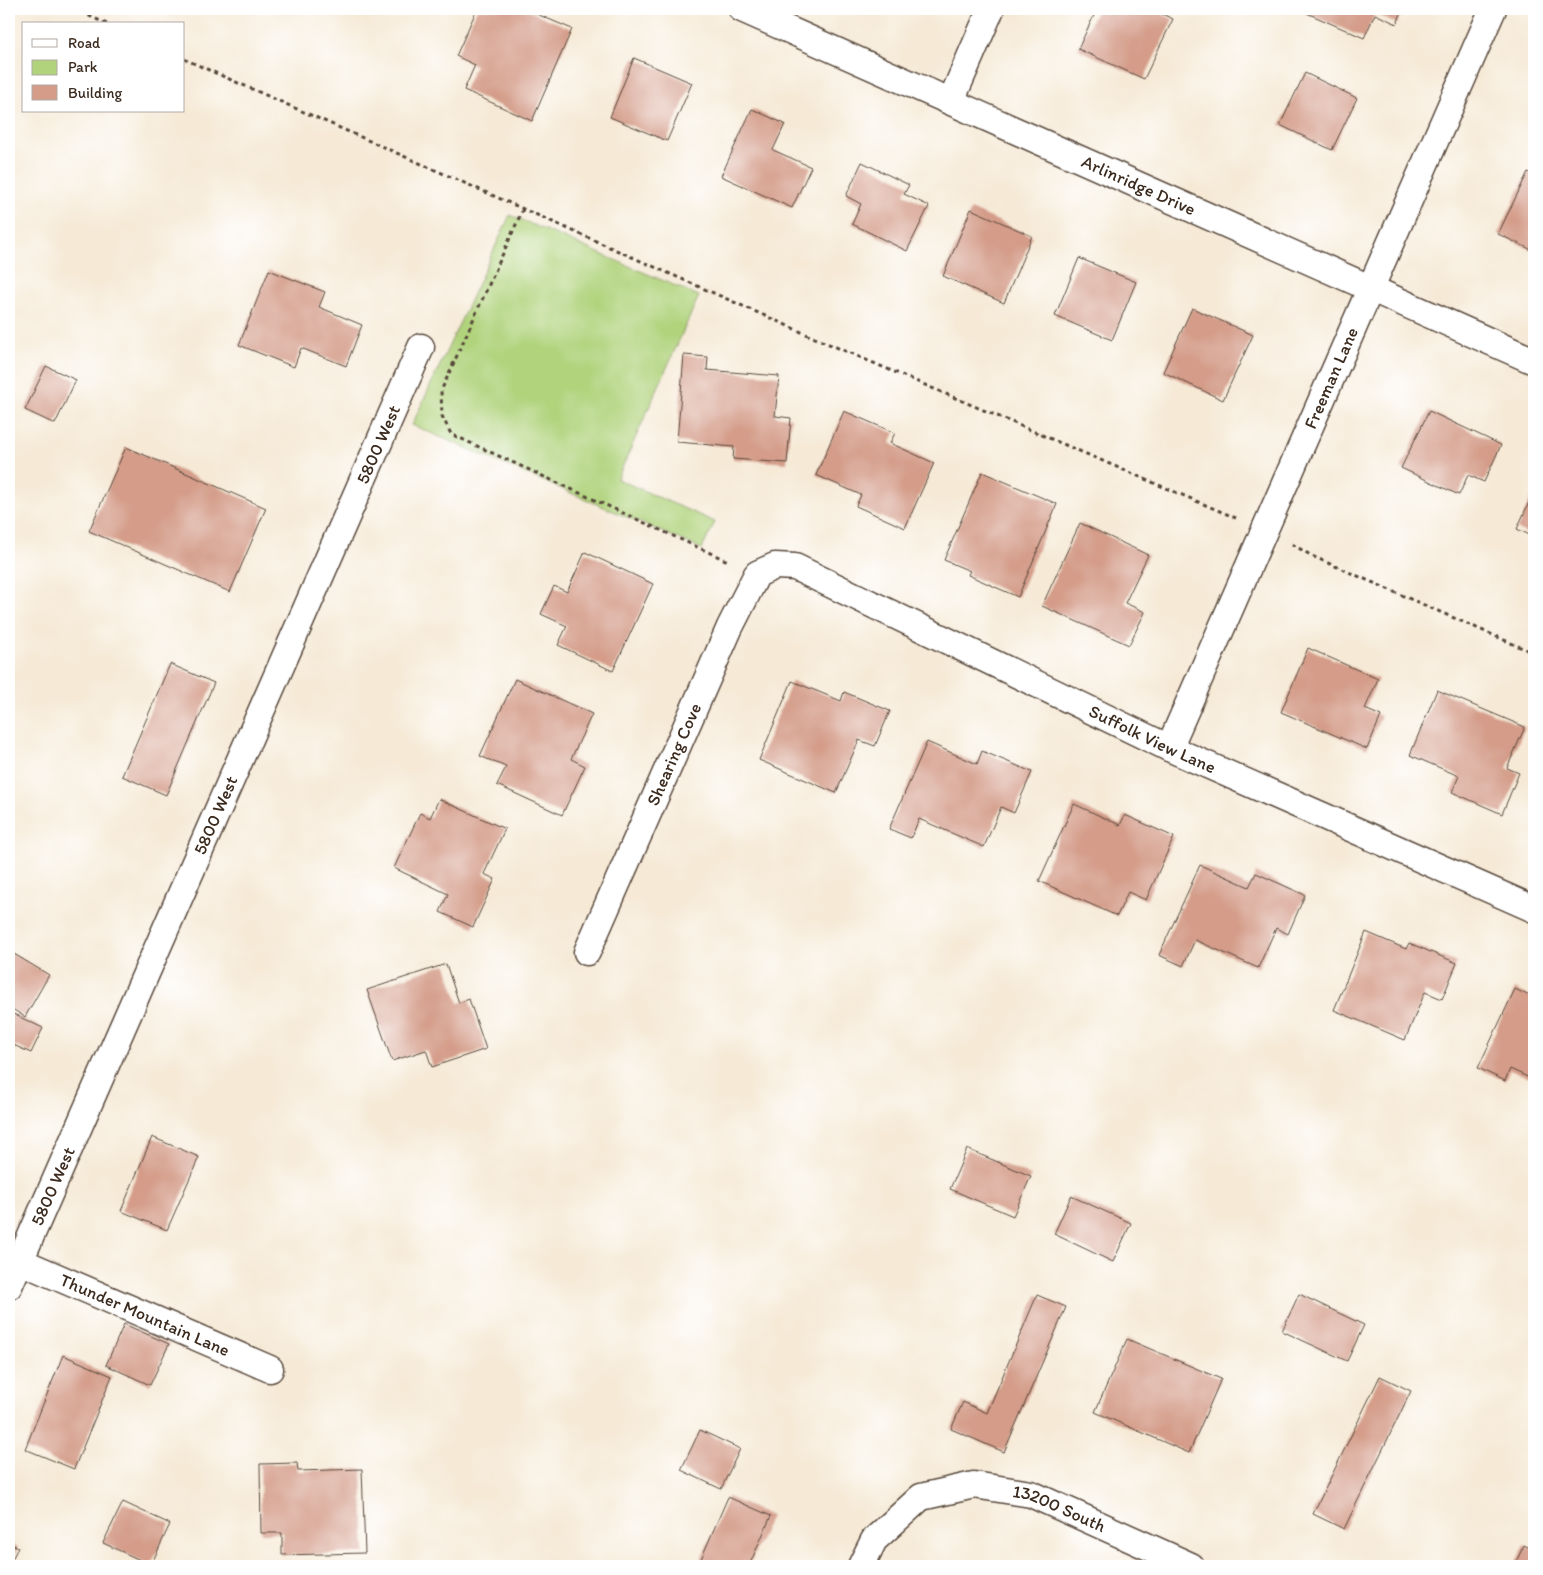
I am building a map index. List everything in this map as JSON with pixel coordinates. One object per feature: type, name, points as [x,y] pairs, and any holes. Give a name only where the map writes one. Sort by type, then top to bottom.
[{"type":"street","name":"Arlinridge Drive","points":[[742,9],[1534,361]]},
{"type":"street","points":[[951,102],[991,9]]},
{"type":"street","name":"Freeman Lane","points":[[1169,748],[1493,9]]},
{"type":"street","name":"5800 West","points":[[9,1286],[422,347]]},
{"type":"street","name":"Suffolk View Lane","points":[[766,570],[795,567],[1169,748],[1534,909]]},
{"type":"street","name":"Shearing Cove","points":[[587,952],[730,627],[766,570]]},
{"type":"street","name":"Thunder Mountain Lane","points":[[20,1261],[270,1369]]},
{"type":"street","name":"13200 South","points":[[861,1566],[874,1540],[921,1497],[974,1485],[1031,1494],[1191,1566]]},
{"type":"path","points":[[74,9],[103,22]]},
{"type":"path","points":[[84,13],[86,9]]},
{"type":"path","points":[[185,58],[822,341],[1208,505],[1243,522]]},
{"type":"path","points":[[522,209],[441,391],[442,416],[451,434],[766,570]]},
{"type":"path","points":[[1292,544],[1312,556],[1534,653]]},
{"type":"green space","points":[[510,215],[699,296],[617,479],[715,522],[702,549],[412,425]]},
{"type":"building","points":[[477,9],[525,9],[572,29],[532,121],[464,90],[475,65],[456,56]]},
{"type":"building","points":[[1097,9],[1151,9],[1173,19],[1144,79],[1078,49]]},
{"type":"building","points":[[1301,9],[1403,9],[1397,24],[1375,14],[1364,38]]},
{"type":"building","points":[[634,58],[692,83],[667,141],[610,117]]},
{"type":"building","points":[[1305,73],[1357,98],[1332,150],[1280,125]]},
{"type":"building","points":[[752,109],[785,124],[773,150],[811,167],[792,208],[721,176]]},
{"type":"building","points":[[862,162],[909,185],[904,194],[929,206],[907,251],[852,224],[861,204],[846,196]]},
{"type":"building","points":[[1528,172],[1534,175],[1534,251],[1498,234]]},
{"type":"building","points":[[971,209],[1032,236],[1004,303],[943,276]]},
{"type":"building","points":[[1079,258],[1136,282],[1112,340],[1055,316]]},
{"type":"building","points":[[269,270],[325,292],[319,307],[362,325],[346,366],[301,348],[294,367],[239,345]]},
{"type":"building","points":[[1192,308],[1253,335],[1223,400],[1163,372]]},
{"type":"building","points":[[684,355],[708,357],[707,370],[779,376],[775,416],[791,418],[787,463],[733,459],[734,447],[677,442]]},
{"type":"building","points":[[46,366],[76,380],[55,424],[25,410]]},
{"type":"building","points":[[844,411],[895,433],[890,443],[934,463],[905,528],[856,506],[861,495],[816,475]]},
{"type":"building","points":[[1429,411],[1501,445],[1484,482],[1468,475],[1459,495],[1401,468]]},
{"type":"building","points":[[126,447],[266,508],[230,592],[89,531]]},
{"type":"building","points":[[982,472],[1057,504],[1018,597],[968,575],[970,571],[944,560]]},
{"type":"building","points":[[1534,491],[1534,537],[1517,529]]},
{"type":"building","points":[[1080,523],[1148,555],[1125,603],[1145,612],[1129,645],[1042,606]]},
{"type":"building","points":[[585,552],[653,584],[613,671],[558,645],[567,626],[541,614],[554,586],[567,592]]},
{"type":"building","points":[[1308,648],[1378,679],[1365,709],[1381,716],[1367,749],[1281,712]]},
{"type":"building","points":[[170,664],[214,683],[166,795],[122,776]]},
{"type":"building","points":[[515,679],[592,714],[571,759],[585,766],[562,815],[497,785],[506,767],[480,756]]},
{"type":"building","points":[[792,681],[841,701],[844,692],[890,711],[875,746],[859,740],[836,793],[759,760]]},
{"type":"building","points":[[1437,690],[1525,727],[1507,768],[1519,773],[1502,814],[1452,792],[1459,776],[1410,755]]},
{"type":"building","points":[[927,742],[977,764],[982,751],[1032,772],[1014,813],[1001,807],[984,847],[919,819],[911,838],[889,829]]},
{"type":"building","points":[[439,799],[505,829],[484,874],[495,879],[473,927],[440,912],[448,894],[394,868],[420,813],[430,818]]},
{"type":"building","points":[[1074,804],[1120,825],[1125,815],[1174,837],[1146,900],[1128,892],[1117,916],[1039,881]]},
{"type":"building","points":[[1200,865],[1249,887],[1256,873],[1305,895],[1288,934],[1276,928],[1258,968],[1195,940],[1183,966],[1159,955]]},
{"type":"building","points":[[1366,932],[1406,949],[1409,943],[1457,963],[1442,999],[1425,992],[1405,1040],[1334,1010]]},
{"type":"building","points":[[9,951],[49,975],[25,1017],[9,1007]]},
{"type":"building","points":[[446,964],[459,1003],[469,999],[486,1049],[432,1067],[426,1050],[392,1061],[367,990]]},
{"type":"building","points":[[1515,989],[1534,998],[1534,1080],[1510,1069],[1505,1081],[1478,1068]]},
{"type":"building","points":[[9,1012],[43,1028],[31,1053],[9,1043]]},
{"type":"building","points":[[152,1137],[199,1157],[167,1230],[121,1211]]},
{"type":"building","points":[[967,1149],[1031,1176],[1013,1216],[950,1189]]},
{"type":"building","points":[[1071,1196],[1131,1223],[1113,1262],[1054,1234]]},
{"type":"building","points":[[1299,1294],[1364,1325],[1347,1361],[1282,1331]]},
{"type":"building","points":[[1037,1295],[1066,1307],[1004,1452],[951,1429],[963,1402],[987,1413]]},
{"type":"building","points":[[124,1324],[169,1344],[150,1385],[106,1365]]},
{"type":"building","points":[[1127,1339],[1221,1379],[1189,1453],[1095,1412]]},
{"type":"building","points":[[63,1355],[112,1376],[74,1469],[25,1449]]},
{"type":"building","points":[[1380,1376],[1411,1391],[1344,1529],[1313,1514]]},
{"type":"building","points":[[700,1430],[740,1449],[721,1489],[681,1470]]},
{"type":"building","points":[[297,1463],[298,1471],[362,1469],[365,1553],[282,1555],[282,1533],[261,1533],[260,1464]]},
{"type":"building","points":[[728,1497],[771,1516],[749,1566],[717,1566],[701,1559]]},
{"type":"building","points":[[123,1502],[170,1524],[151,1565],[103,1543]]},
{"type":"building","points":[[9,1543],[18,1547],[9,1566]]},
{"type":"building","points":[[1524,1545],[1534,1550],[1534,1566],[1514,1566]]}]
